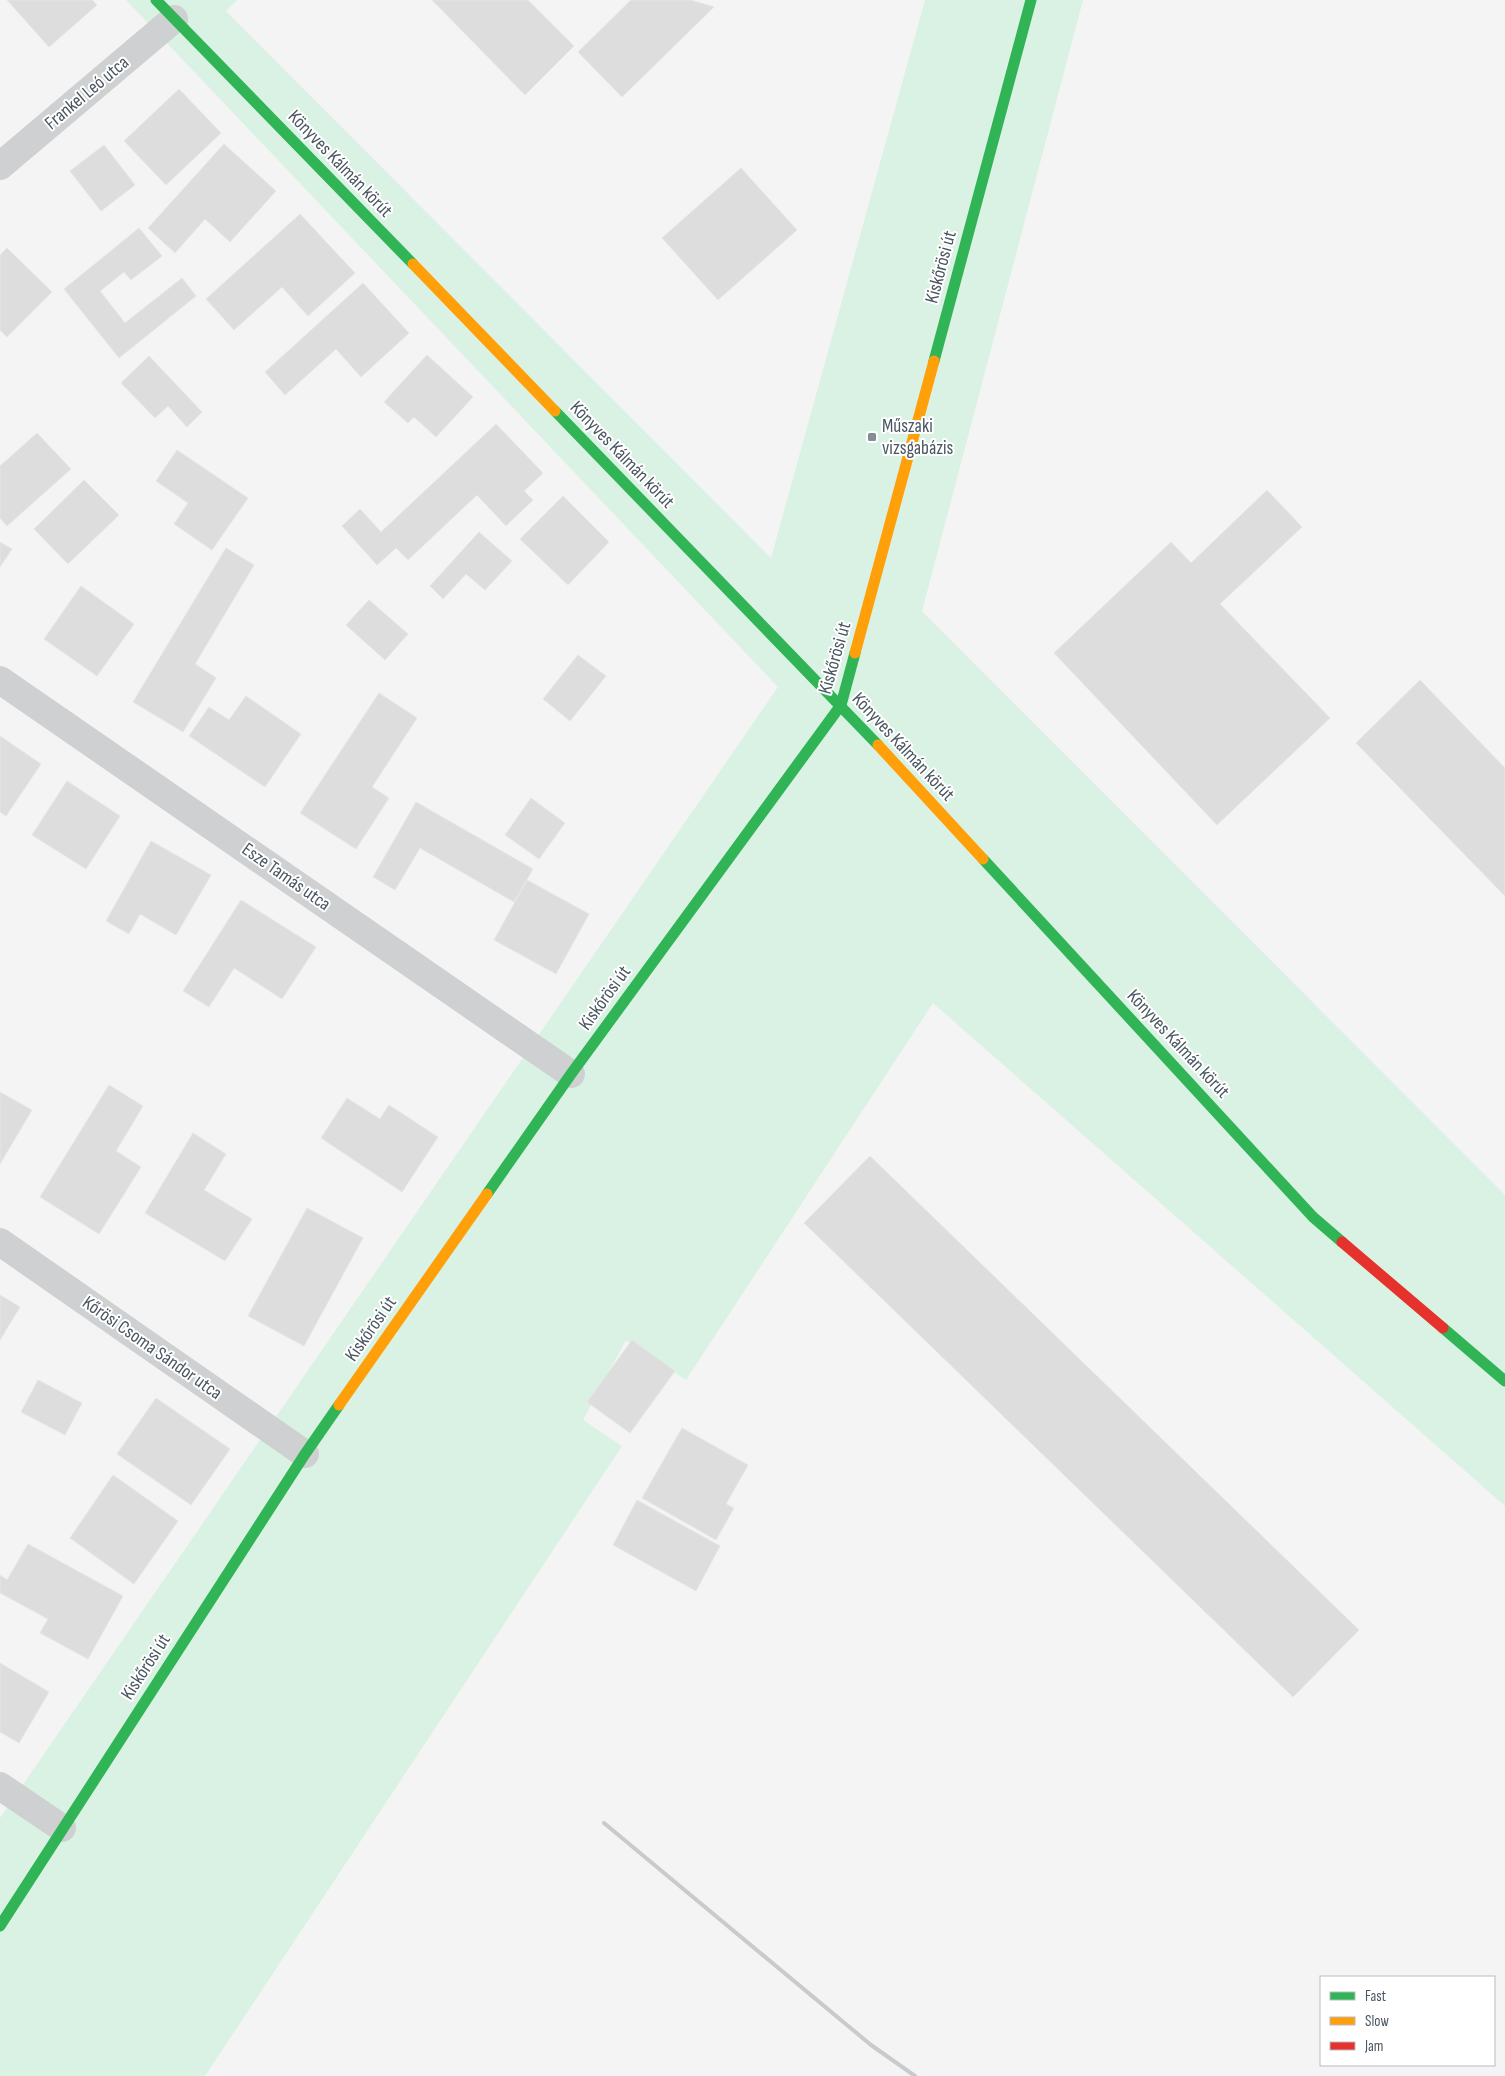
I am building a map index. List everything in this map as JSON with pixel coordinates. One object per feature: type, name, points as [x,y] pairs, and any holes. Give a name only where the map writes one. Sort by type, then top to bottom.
[{"type":"street","name":"Kiskőrösi út","points":[[0,1926],[304,1454],[571,1074],[841,705],[1031,0]]},
{"type":"street","name":"Könyves Kálmán körút","points":[[165,10],[841,705],[1313,1217],[1505,1381]]},
{"type":"street","name":"Frankel Leó utca","points":[[0,166],[165,10]]},
{"type":"street","name":"Esze Tamás utca","points":[[0,680],[571,1074]]},
{"type":"street","name":"Kőrösi Csoma Sándor utca","points":[[0,1242],[304,1454]]},
{"type":"street","points":[[0,1786],[62,1828]]},
{"type":"green space","points":[[126,0],[237,0],[226,11],[771,558],[925,0],[1083,0],[922,611],[1505,1195],[1505,1506],[933,1003],[686,1380],[626,1340],[583,1420],[622,1446],[205,2076],[0,2076],[0,1818],[778,687]]},
{"type":"building","points":[[7,0],[92,0],[97,5],[49,47]]},
{"type":"building","points":[[432,0],[528,0],[574,46],[525,95]]},
{"type":"building","points":[[631,0],[691,0],[714,7],[622,97],[578,52]]},
{"type":"building","points":[[179,89],[221,133],[166,185],[124,141]]},
{"type":"building","points":[[224,144],[276,191],[230,242],[205,219],[175,253],[148,228]]},
{"type":"building","points":[[104,145],[135,185],[101,211],[70,171]]},
{"type":"building","points":[[741,168],[797,230],[718,300],[662,238]]},
{"type":"building","points":[[300,214],[355,273],[308,316],[282,287],[234,330],[206,299]]},
{"type":"building","points":[[139,228],[162,256],[131,280],[124,272],[100,291],[125,323],[182,278],[196,296],[119,358],[64,289]]},
{"type":"building","points":[[7,248],[52,292],[7,337],[0,330],[0,255]]},
{"type":"building","points":[[363,283],[409,333],[361,377],[336,349],[285,395],[265,372]]},
{"type":"building","points":[[427,355],[473,397],[436,437],[414,417],[408,423],[384,402]]},
{"type":"building","points":[[149,356],[202,412],[187,427],[168,406],[155,418],[121,383]]},
{"type":"building","points":[[496,424],[543,473],[524,491],[533,500],[506,526],[477,495],[408,560],[396,548],[377,565],[342,526],[360,509],[381,532]]},
{"type":"building","points":[[37,433],[71,469],[7,526],[0,518],[0,466]]},
{"type":"building","points":[[177,450],[248,498],[212,550],[174,524],[188,503],[156,481]]},
{"type":"building","points":[[84,480],[119,515],[68,564],[34,529]]},
{"type":"building","points":[[1267,490],[1302,527],[1220,604],[1330,718],[1217,825],[1054,653],[1171,542],[1191,563]]},
{"type":"building","points":[[563,496],[609,542],[568,585],[520,539]]},
{"type":"building","points":[[479,532],[512,561],[485,590],[466,574],[443,599],[430,586]]},
{"type":"building","points":[[0,542],[12,549],[0,567]]},
{"type":"building","points":[[226,548],[254,565],[195,664],[216,678],[183,732],[133,702]]},
{"type":"building","points":[[81,586],[134,624],[97,676],[44,639]]},
{"type":"building","points":[[369,600],[408,634],[385,660],[346,625]]},
{"type":"building","points":[[578,655],[606,676],[570,721],[543,699]]},
{"type":"building","points":[[1420,680],[1505,768],[1505,896],[1356,743]]},
{"type":"building","points":[[379,693],[417,718],[372,787],[389,798],[356,849],[300,813]]},
{"type":"building","points":[[246,696],[301,734],[265,787],[189,736],[209,707],[229,720]]},
{"type":"building","points":[[0,736],[41,764],[6,816],[0,812]]},
{"type":"building","points":[[67,781],[120,816],[86,869],[32,835]]},
{"type":"building","points":[[531,798],[565,823],[539,859],[505,835]]},
{"type":"building","points":[[416,802],[533,869],[514,902],[420,848],[395,890],[373,877]]},
{"type":"building","points":[[151,841],[211,875],[176,935],[140,914],[129,934],[106,921]]},
{"type":"building","points":[[527,880],[589,914],[556,974],[494,940]]},
{"type":"building","points":[[241,900],[316,947],[282,999],[234,968],[209,1007],[183,991]]},
{"type":"building","points":[[109,1085],[143,1106],[116,1151],[141,1167],[99,1234],[40,1197]]},
{"type":"building","points":[[0,1092],[32,1110],[0,1164]]},
{"type":"building","points":[[347,1098],[380,1119],[389,1105],[438,1137],[402,1192],[321,1138]]},
{"type":"building","points":[[193,1133],[226,1154],[204,1190],[252,1219],[225,1261],[145,1213]]},
{"type":"building","points":[[870,1156],[1359,1630],[1293,1697],[804,1223]]},
{"type":"building","points":[[307,1208],[363,1238],[304,1346],[248,1316]]},
{"type":"building","points":[[0,1295],[20,1307],[0,1340]]},
{"type":"building","points":[[632,1340],[675,1371],[630,1433],[587,1402]]},
{"type":"building","points":[[38,1380],[82,1403],[65,1435],[21,1412]]},
{"type":"building","points":[[156,1398],[230,1449],[191,1505],[117,1454]]},
{"type":"building","points":[[682,1428],[748,1465],[726,1504],[734,1508],[716,1540],[642,1498]]},
{"type":"building","points":[[113,1475],[178,1521],[134,1584],[70,1538]]},
{"type":"building","points":[[637,1500],[720,1546],[696,1591],[613,1545]]},
{"type":"building","points":[[28,1544],[123,1596],[88,1659],[40,1633],[48,1619],[0,1593],[0,1575],[7,1580]]},
{"type":"building","points":[[0,1663],[49,1692],[19,1743],[0,1732]]},
{"type":"railway","points":[[604,1823],[871,2045],[915,2076]]},
{"type":"traffic: fast","points":[[156,0],[413,264]]},
{"type":"traffic: fast","points":[[934,361],[1031,0]]},
{"type":"traffic: fast","points":[[555,411],[878,745]]},
{"type":"traffic: fast","points":[[487,1194],[571,1074],[841,705],[855,653]]},
{"type":"traffic: fast","points":[[983,859],[1313,1217],[1342,1242]]},
{"type":"traffic: fast","points":[[1443,1328],[1505,1381]]},
{"type":"traffic: fast","points":[[0,1926],[305,1454],[339,1405]]},
{"type":"traffic: slow","points":[[413,264],[555,411]]},
{"type":"traffic: slow","points":[[855,653],[934,361]]},
{"type":"traffic: slow","points":[[878,745],[983,859]]},
{"type":"traffic: slow","points":[[339,1405],[487,1194]]},
{"type":"traffic: jam","points":[[1342,1242],[1443,1328]]},
{"type":"place","name":"Műszaki vizsgabázis","points":[[872,437]]}]
